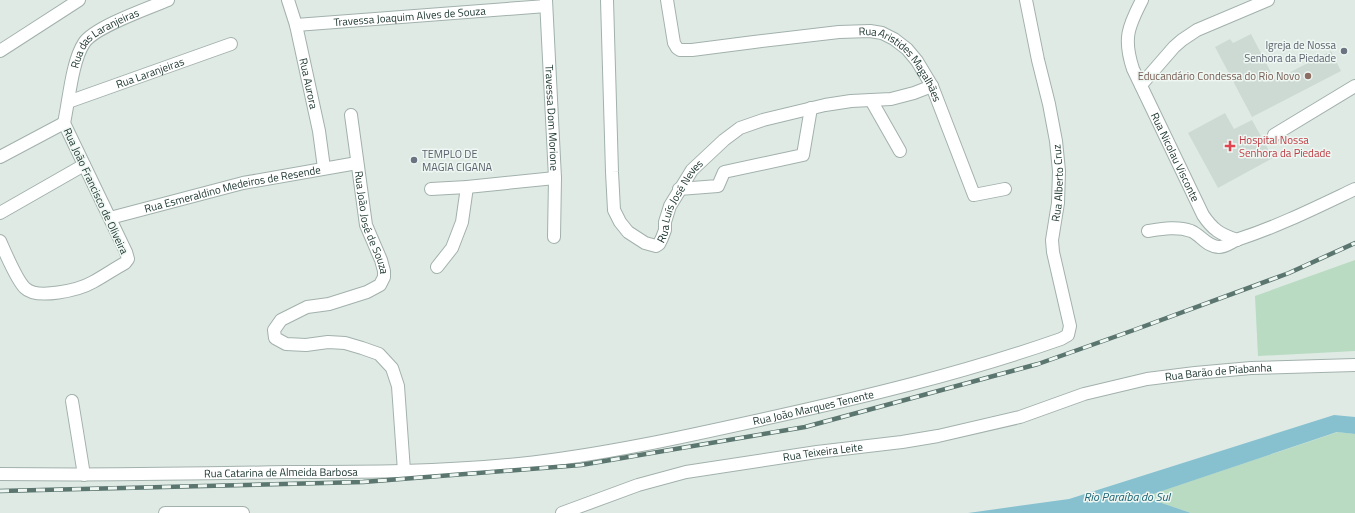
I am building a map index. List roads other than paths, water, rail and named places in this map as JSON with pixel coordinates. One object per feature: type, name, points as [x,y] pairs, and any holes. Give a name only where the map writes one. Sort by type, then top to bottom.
[{"type":"street","name":"Rua das Laranjeiras","points":[[64,123],[75,62],[87,38],[103,28],[168,0]]},
{"type":"street","name":"Rua Aurora","points":[[288,0],[296,26],[319,131],[324,168]]},
{"type":"street","name":"Rua Luís José Neves","points":[[608,0],[614,210],[620,222],[628,232],[645,243],[656,246],[661,242],[670,206],[692,170],[724,140],[740,128],[763,120],[811,108],[831,104],[891,99],[914,93],[932,86]]},
{"type":"street","name":"Rua Aristides Magalhães","points":[[667,0],[674,43],[680,50],[692,50],[839,32],[870,31],[882,33],[902,44],[917,61],[932,86],[974,195],[1005,189]]},
{"type":"street","name":"Rua Alberto Cruz","points":[[1026,0],[1056,141],[1058,203],[1052,240],[1052,252],[1070,326],[1068,334],[1061,339]]},
{"type":"street","name":"Rua Nicolau Visconte","points":[[1142,0],[1131,23],[1127,36],[1131,62],[1203,215],[1214,229],[1223,235],[1237,240]]},
{"type":"street","points":[[1141,85],[1182,40],[1197,30],[1268,0]]},
{"type":"street","points":[[0,51],[74,1]]},
{"type":"street","name":"Travessa Joaquim Alves de Souza","points":[[296,26],[546,3]]},
{"type":"street","name":"Travessa Dom Morione","points":[[546,3],[555,178],[554,237]]},
{"type":"street","name":"Rua Laranjeiras","points":[[68,102],[231,44]]},
{"type":"street","points":[[1274,135],[1355,86]]},
{"type":"street","points":[[871,100],[900,151]]},
{"type":"street","points":[[679,189],[718,186],[724,172],[803,155],[811,108]]},
{"type":"street","name":"Rua João José de Souza","points":[[351,115],[366,225],[381,260],[384,278],[380,285],[367,292],[329,304],[307,307],[281,320],[274,330],[275,338],[286,344],[306,345],[328,342],[345,343],[378,354],[392,368],[398,386],[404,471]]},
{"type":"street","points":[[0,157],[64,123]]},
{"type":"street","name":"Rua João Francisco de Oliveira","points":[[0,241],[22,285],[29,291],[35,293],[51,294],[85,286],[125,263],[128,259],[64,123]]},
{"type":"street","name":"Rua Esmeraldino Medeiros de Resende","points":[[110,218],[237,185],[357,163]]},
{"type":"street","points":[[0,213],[84,165]]},
{"type":"street","points":[[431,189],[555,178]]},
{"type":"street","points":[[437,267],[452,248],[462,222],[467,187]]},
{"type":"street","points":[[1148,231],[1176,228],[1186,229],[1196,233],[1206,243],[1216,247],[1225,246],[1237,240],[1256,234],[1355,189]]},
{"type":"street","name":"Rua João Marques Tenente","points":[[561,459],[648,444],[801,411],[977,366],[1061,339]]},
{"type":"street","name":"Rua Barão de Piabanha","points":[[1084,394],[1147,379],[1194,373],[1251,368],[1355,365]]},
{"type":"street","name":"Rua Teixeira Leite","points":[[562,513],[638,485],[673,475],[809,453],[902,442],[938,436],[1020,417],[1084,394]]},
{"type":"street","points":[[72,401],[84,475]]},
{"type":"street","name":"Rua Catarina de Almeida Barbosa","points":[[0,474],[84,475],[404,471],[481,468],[561,459]]},
{"type":"street","points":[[166,513],[243,513]]},
{"type":"water","name":"Rio Paraíba do Sul","points":[[1334,415],[1355,417],[1355,434],[1337,432],[1144,497],[1191,513],[968,513],[1069,499]]},
{"type":"railway","points":[[0,491],[363,482],[581,465],[805,427],[1038,364],[1289,273],[1355,243]]},
{"type":"place","name":"Igreja de Nossa Senhora da Piedade","points":[[1344,51]]},
{"type":"place","name":"Educandário Condessa do Rio Novo","points":[[1308,76]]},
{"type":"place","name":"Hospital Nossa Senhora da Piedade","points":[[1230,146]]},
{"type":"place","name":"TEMPLO DE MAGIA CIGANA","points":[[414,160]]}]
